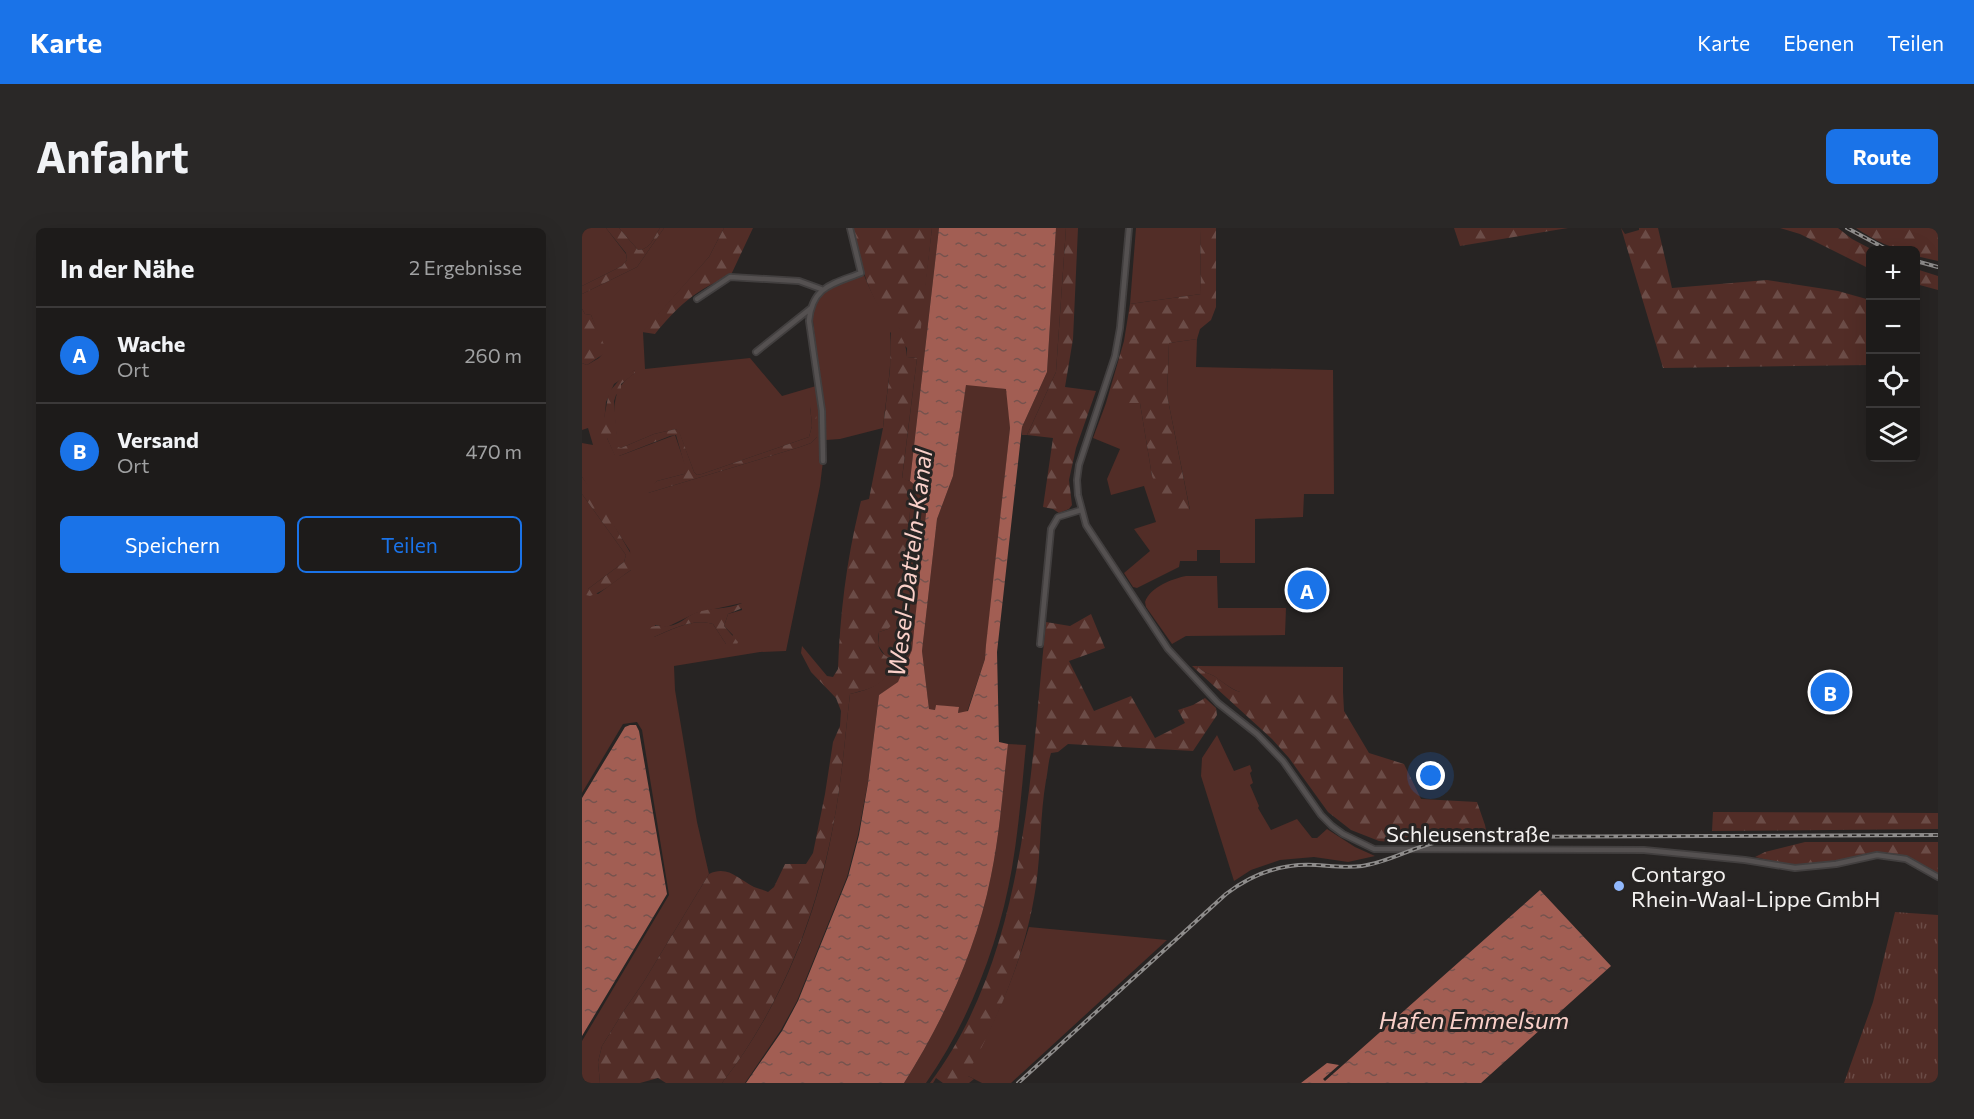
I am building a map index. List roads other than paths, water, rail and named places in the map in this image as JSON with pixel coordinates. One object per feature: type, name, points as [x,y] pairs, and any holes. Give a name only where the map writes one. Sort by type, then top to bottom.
[{"type":"street","points":[[756,352],[810,309],[821,289],[861,273],[850,228]]},
{"type":"street","name":"Schleusenstraße","points":[[1129,228],[1120,328],[1115,356],[1079,465],[1077,480],[1081,510],[1094,540],[1174,655],[1218,703],[1257,734],[1283,761],[1321,815],[1332,826],[1374,849],[1644,850],[1752,861],[1795,868],[1836,864],[1877,855],[1906,858],[1938,877]]},
{"type":"street","points":[[696,299],[730,277],[799,281],[821,289]]},
{"type":"street","points":[[810,309],[809,321],[822,411],[823,461]]},
{"type":"street","points":[[1040,644],[1051,529],[1058,517],[1081,510]]},
{"type":"water","points":[[939,228],[1056,228],[1047,372],[1022,427],[997,652],[999,742],[1008,744],[994,860],[977,931],[945,1009],[904,1083],[746,1083],[782,1031],[798,1001],[848,877],[859,835],[868,783],[879,695],[898,682],[912,650],[926,514],[921,490],[910,481]],"holes":[[[966,385],[1006,389],[1010,428],[985,659],[968,711],[958,713],[959,707],[936,705],[935,710],[929,709],[922,651],[937,519],[953,476]]]},
{"type":"water","points":[[636,725],[639,731],[667,894],[582,1036],[582,798],[625,727]]},
{"type":"water","name":"Hafen Emmelsum","points":[[1540,890],[1611,966],[1481,1083],[1301,1083],[1327,1063],[1339,1065],[1323,1079],[1325,1081]]},
{"type":"railway","points":[[1847,228],[1881,246]]},
{"type":"railway","points":[[1920,262],[1938,267]]},
{"type":"railway","points":[[1018,1083],[1226,894],[1268,871],[1304,865],[1362,866],[1437,842],[1474,837],[1938,835]]},
{"type":"place","name":"Wache","points":[[1307,590]]},
{"type":"place","name":"Versand","points":[[1830,692]]},
{"type":"place","name":"Contargo Rhein-Waal-Lippe GmbH","points":[[1619,886]]},
{"type":"water label","name":"Wesel-Datteln-Kanal","points":[[909,563]]}]
